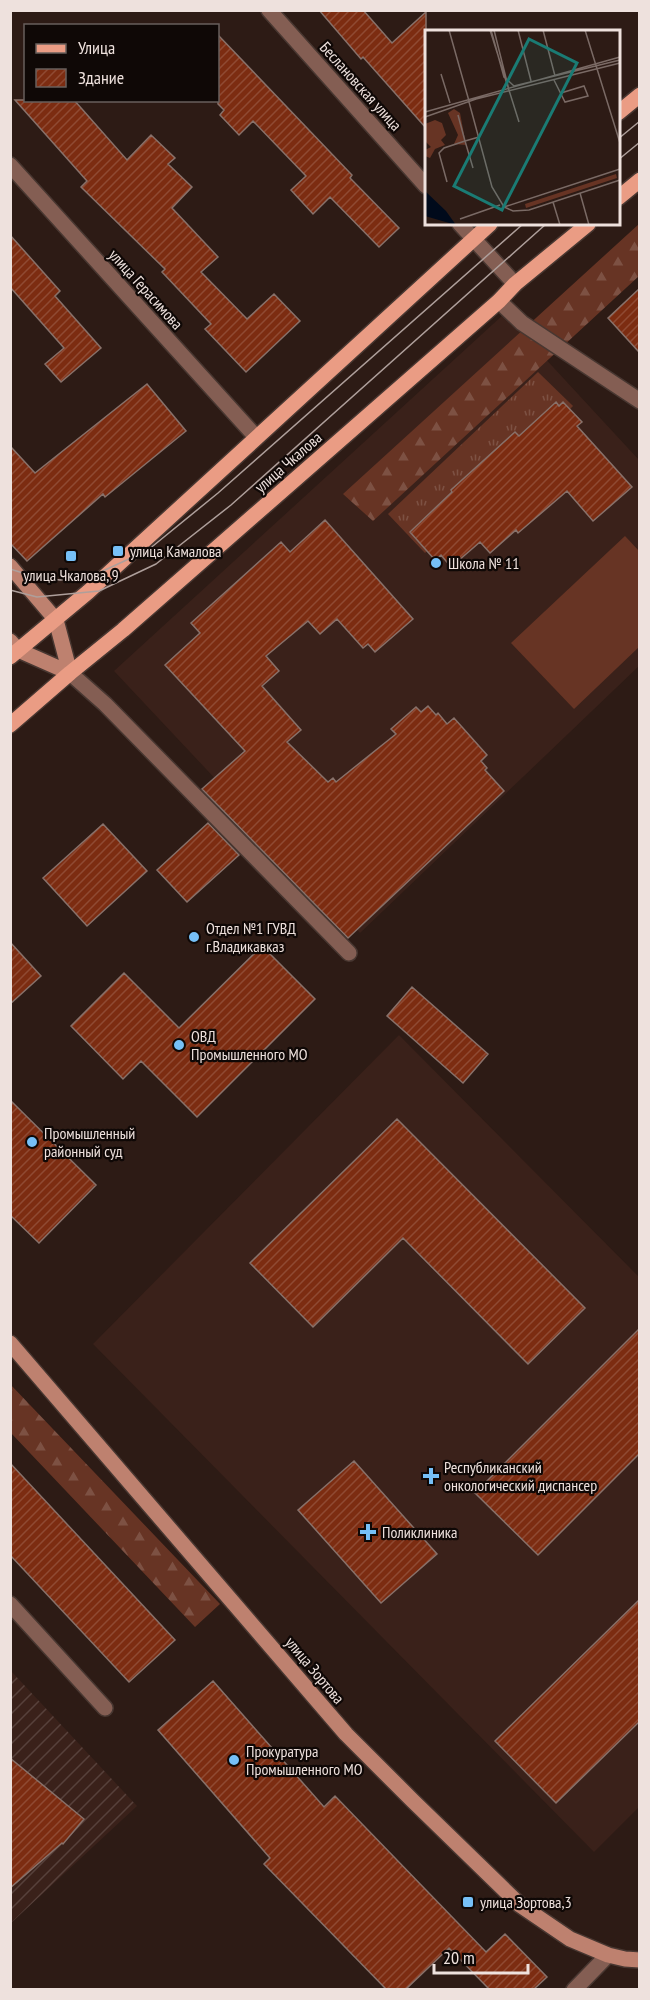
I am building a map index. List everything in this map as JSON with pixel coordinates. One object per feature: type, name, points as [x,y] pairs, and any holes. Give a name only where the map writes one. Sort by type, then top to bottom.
[{"type":"main road","points":[[620,111],[639,95]]},
{"type":"main road","points":[[620,196],[639,180]]},
{"type":"main road","points":[[13,649],[56,620],[488,225]]},
{"type":"main road","name":"улица Чкалова","points":[[10,725],[123,630],[499,301],[515,284],[587,225]]},
{"type":"street","name":"Беслановская улица","points":[[269,10],[425,185]]},
{"type":"street","name":"улица Герасимова","points":[[10,165],[256,437]]},
{"type":"street","points":[[461,225],[515,284]]},
{"type":"street","points":[[499,301],[522,322],[639,401]]},
{"type":"street","points":[[10,566],[56,620],[70,673]]},
{"type":"street","points":[[13,649],[70,673],[105,704],[349,953]]},
{"type":"street","name":"улица Зортова","points":[[10,1343],[346,1734],[520,1905],[570,1939],[608,1955],[639,1960]]},
{"type":"street","points":[[10,1604],[105,1708]]},
{"type":"street","points":[[574,1989],[608,1955]]},
{"type":"shaded area","name":"Школа № 11","points":[[504,314],[639,460],[639,666],[360,933],[114,671]]},
{"type":"shaded area","name":"Республиканский онкологический диспансер","points":[[399,1035],[639,1277],[639,1807],[594,1852],[93,1344]]},
{"type":"shaded area","points":[[11,1671],[137,1806],[11,1923]]},
{"type":"green space","points":[[639,224],[639,276],[373,521],[343,494]]},
{"type":"green space","points":[[538,372],[573,406],[425,553],[388,514]]},
{"type":"green space","points":[[625,536],[639,551],[639,647],[574,709],[511,643]]},
{"type":"green space","points":[[10,1384],[220,1604],[195,1627],[11,1433]]},
{"type":"building","points":[[319,10],[363,10],[392,43],[426,12],[425,127],[363,57],[361,59]]},
{"type":"building","points":[[219,36],[352,175],[350,178],[399,228],[379,247],[330,197],[313,214],[291,190],[306,176],[253,121],[239,135],[220,115],[224,110],[218,104]]},
{"type":"building","points":[[15,100],[76,102],[127,160],[151,135],[175,158],[168,164],[192,187],[172,208],[218,257],[201,272],[247,319],[274,294],[300,321],[246,372],[205,329],[211,324],[162,272],[165,269],[81,187],[87,181]]},
{"type":"building","points":[[10,235],[60,291],[55,296],[101,348],[61,382],[45,364],[64,348],[10,287]]},
{"type":"building","points":[[639,289],[639,352],[608,318]]},
{"type":"building","points":[[147,384],[186,431],[105,497],[103,494],[27,561],[10,543],[10,446],[35,473]]},
{"type":"building","points":[[556,402],[559,406],[563,402],[582,422],[577,426],[632,487],[593,521],[567,491],[518,533],[516,530],[490,553],[480,542],[451,567],[441,555],[435,560],[410,532],[452,492],[451,490],[515,432],[519,436]]},
{"type":"building","points":[[325,520],[413,619],[375,652],[368,644],[363,648],[337,619],[320,634],[308,621],[266,656],[279,671],[262,686],[301,730],[287,742],[328,782],[333,778],[336,782],[396,734],[391,729],[416,707],[421,712],[428,706],[447,724],[454,718],[487,755],[481,761],[487,768],[485,770],[504,791],[348,938],[202,789],[245,751],[165,665],[200,633],[191,623],[281,542],[290,552]]},
{"type":"building","points":[[208,823],[239,855],[187,902],[157,870]]},
{"type":"building","points":[[103,824],[147,871],[87,926],[43,878]]},
{"type":"building","points":[[10,942],[41,976],[10,1004]]},
{"type":"building","name":"ОВД Промышленного МО","points":[[262,946],[315,999],[197,1117],[141,1061],[123,1079],[71,1026],[124,973],[179,1028]]},
{"type":"building","points":[[412,987],[488,1054],[463,1083],[387,1016]]},
{"type":"building","name":"Промышленный районный суд","points":[[10,1100],[96,1185],[39,1243],[10,1215]]},
{"type":"building","points":[[397,1119],[585,1308],[528,1364],[403,1238],[313,1327],[250,1263]]},
{"type":"building","points":[[639,1329],[639,1454],[538,1555],[475,1493]]},
{"type":"building","name":"Поликлиника","points":[[354,1461],[437,1554],[381,1603],[298,1510]]},
{"type":"building","points":[[10,1463],[175,1640],[129,1682],[10,1555]]},
{"type":"building","points":[[639,1600],[639,1722],[556,1803],[495,1741]]},
{"type":"building","points":[[213,1681],[324,1807],[335,1796],[486,1952],[505,1934],[547,1977],[534,1989],[489,1989],[449,1948],[406,1989],[386,1989],[264,1864],[270,1858],[158,1730]]},
{"type":"building","points":[[10,1758],[84,1819],[63,1844],[10,1888]]},
{"type":"tram line","points":[[620,137],[640,121]]},
{"type":"tram line","points":[[620,158],[640,142]]},
{"type":"tram line","points":[[10,569],[36,577],[60,580],[90,577],[148,550],[218,493],[522,225]]},
{"type":"tram line","points":[[10,590],[37,597],[99,591],[156,564],[231,505],[545,225]]},
{"type":"place","name":"улица Камалова","points":[[118,551]]},
{"type":"place","name":"улица Чкалова, 9","points":[[71,556]]},
{"type":"place","name":"Школа № 11","points":[[436,563]]},
{"type":"place","name":"Отдел №1 ГУВД г.Владикавказ","points":[[194,937]]},
{"type":"place","name":"ОВД Промышленного МО","points":[[179,1045]]},
{"type":"place","name":"Промышленный районный суд","points":[[32,1142]]},
{"type":"place","name":"Республиканский онкологический диспансер","points":[[431,1476]]},
{"type":"place","name":"Поликлиника","points":[[368,1532]]},
{"type":"place","name":"Прокуратура Промышленного МО","points":[[234,1760]]},
{"type":"place","name":"улица Зортова,3","points":[[468,1902]]}]
